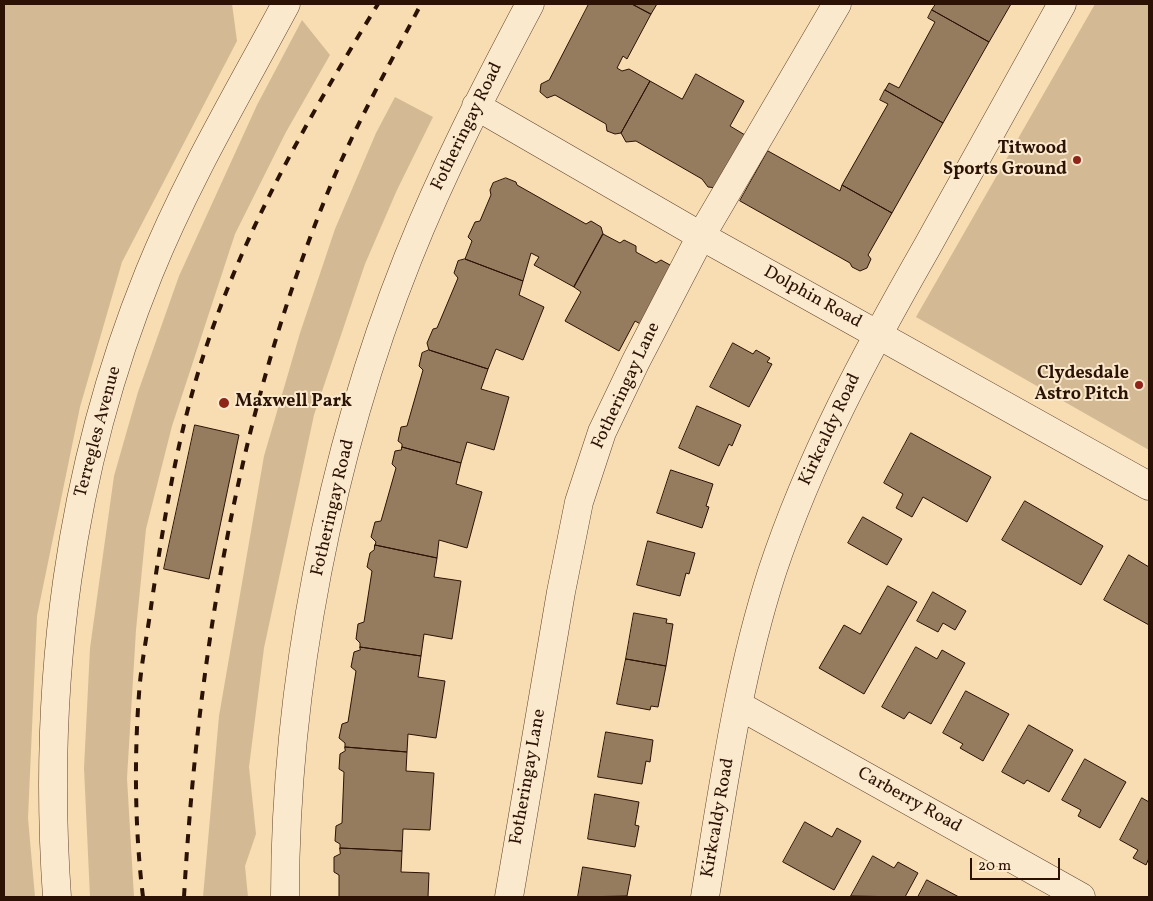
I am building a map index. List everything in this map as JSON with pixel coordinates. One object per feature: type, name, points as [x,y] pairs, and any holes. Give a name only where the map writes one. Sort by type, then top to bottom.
[{"type":"street","name":"Terregles Avenue","points":[[57,897],[51,815],[55,683],[68,569],[90,460],[109,389],[149,273],[185,193],[286,4]]},
{"type":"street","name":"Fotheringay Road","points":[[285,897],[291,772],[300,684],[329,515],[354,421],[393,298],[423,222],[476,106],[530,4]]},
{"type":"street","name":"Fotheringay Lane","points":[[509,897],[561,592],[579,502],[602,432],[701,236],[837,4]]},
{"type":"street","name":"Kirkcaldy Road","points":[[705,897],[738,704],[772,573],[799,500],[829,427],[877,334],[1062,4]]},
{"type":"street","name":"Dolphin Road","points":[[476,106],[701,236],[1149,486]]},
{"type":"street","name":"Carberry Road","points":[[738,704],[1081,897]]},
{"type":"shaded area","points":[[4,4],[232,4],[237,41],[122,262],[80,407],[37,616],[28,818],[35,897],[4,897]]},
{"type":"shaded area","name":"Titwood Sports Ground","points":[[1095,4],[1149,4],[1149,450],[916,317]]},
{"type":"shaded area","points":[[302,20],[330,55],[286,132],[235,234],[172,426],[146,529],[136,630],[127,778],[134,897],[90,897],[84,768],[90,648],[114,476],[138,392],[179,276],[257,105]]},
{"type":"shaded area","points":[[395,97],[433,117],[397,190],[365,264],[314,415],[264,648],[249,767],[256,834],[245,866],[248,897],[203,897],[219,716],[264,456],[300,333],[335,229],[376,133]]},
{"type":"building","points":[[589,4],[632,4],[651,14],[627,59],[623,56],[617,68],[622,71],[629,69],[650,81],[621,133],[615,134],[607,131],[606,124],[555,95],[547,98],[540,92],[541,84],[549,80]]},
{"type":"building","points":[[632,4],[657,4],[651,14]]},
{"type":"building","points":[[936,4],[1011,4],[989,42],[932,10]]},
{"type":"building","points":[[932,10],[989,42],[943,123],[885,90],[889,83],[899,88],[935,22],[928,18]]},
{"type":"building","points":[[696,74],[744,101],[730,126],[750,138],[718,188],[708,187],[702,179],[636,141],[626,142],[621,133],[650,81],[682,99]]},
{"type":"building","points":[[885,90],[943,123],[892,213],[842,185],[888,104],[880,100]]},
{"type":"building","points":[[768,151],[840,191],[842,185],[892,213],[868,255],[871,259],[867,268],[860,271],[852,267],[850,263],[740,201]]},
{"type":"building","points":[[506,178],[516,182],[517,185],[586,224],[591,221],[601,227],[603,234],[574,287],[534,265],[539,257],[531,253],[523,281],[465,259],[472,241],[468,237],[475,222],[480,221],[491,195],[490,190],[493,183]]},
{"type":"building","points":[[603,234],[620,243],[624,240],[636,246],[636,252],[656,263],[661,260],[670,265],[670,271],[644,326],[635,321],[619,351],[565,321],[581,292],[574,287]]},
{"type":"building","points":[[465,259],[523,281],[519,295],[544,307],[523,360],[496,349],[488,369],[429,350],[427,343],[433,329],[437,328],[458,278],[454,273],[458,261]]},
{"type":"building","points":[[733,343],[753,354],[756,350],[770,358],[767,362],[772,364],[749,407],[710,387]]},
{"type":"building","points":[[429,350],[488,369],[481,389],[509,397],[494,450],[467,442],[461,463],[402,447],[402,444],[398,441],[401,427],[407,426],[423,370],[419,366],[422,353]]},
{"type":"building","points":[[697,406],[741,425],[732,446],[729,444],[719,466],[679,448]]},
{"type":"building","points":[[195,425],[239,435],[209,579],[164,569]]},
{"type":"building","points":[[911,433],[991,477],[967,522],[923,497],[912,517],[896,508],[903,494],[884,483]]},
{"type":"building","points":[[402,447],[461,463],[456,484],[482,492],[467,548],[439,540],[437,558],[375,545],[376,542],[371,537],[375,522],[381,521],[396,468],[392,464],[395,451],[401,450]]},
{"type":"building","points":[[671,470],[713,484],[706,506],[709,507],[702,528],[657,513]]},
{"type":"building","points":[[1025,501],[1103,546],[1081,585],[1002,540]]},
{"type":"building","points":[[863,517],[902,539],[887,565],[848,543]]},
{"type":"building","points":[[648,541],[695,553],[689,574],[686,573],[680,596],[637,585]]},
{"type":"building","points":[[375,545],[437,558],[434,577],[461,581],[452,639],[424,634],[421,656],[360,647],[360,643],[356,639],[358,624],[364,622],[372,571],[367,567],[370,553],[374,550]]},
{"type":"building","points":[[1129,555],[1149,567],[1149,625],[1104,600]]},
{"type":"building","points":[[888,586],[917,602],[864,694],[819,668],[844,625],[860,634]]},
{"type":"building","points":[[933,592],[966,611],[955,630],[943,623],[938,632],[917,621]]},
{"type":"building","points":[[634,613],[667,619],[666,623],[673,624],[666,666],[626,659]]},
{"type":"building","points":[[360,647],[421,656],[418,677],[445,681],[436,738],[408,734],[407,752],[345,747],[345,743],[339,738],[342,724],[348,722],[356,671],[351,667],[354,652],[360,650]]},
{"type":"building","points":[[916,647],[937,659],[942,650],[965,663],[931,724],[909,712],[904,719],[882,707]]},
{"type":"building","points":[[626,659],[666,666],[658,707],[651,706],[650,710],[617,704]]},
{"type":"building","points":[[966,691],[1009,714],[983,761],[960,748],[963,744],[943,733]]},
{"type":"building","points":[[1029,725],[1073,750],[1049,792],[1027,780],[1024,784],[1002,772]]},
{"type":"building","points":[[606,732],[653,740],[650,762],[646,761],[642,784],[598,777]]},
{"type":"building","points":[[345,747],[407,752],[406,771],[434,773],[430,830],[403,829],[402,851],[340,848],[340,844],[335,841],[336,826],[342,823],[344,772],[339,769],[340,754],[345,751]]},
{"type":"building","points":[[1085,759],[1126,782],[1100,828],[1078,816],[1081,810],[1062,800]]},
{"type":"building","points":[[595,794],[639,802],[635,825],[639,826],[635,847],[588,839]]},
{"type":"building","points":[[1142,798],[1149,802],[1149,858],[1146,865],[1133,858],[1138,850],[1120,840]]},
{"type":"building","points":[[805,822],[832,837],[837,828],[861,841],[834,890],[783,862]]},
{"type":"building","points":[[340,848],[402,851],[401,872],[429,873],[428,897],[339,897],[339,875],[334,872],[334,857],[340,854]]},
{"type":"building","points":[[873,856],[894,868],[898,862],[918,873],[905,897],[851,896]]},
{"type":"building","points":[[583,867],[631,875],[627,896],[578,897]]},
{"type":"building","points":[[927,880],[959,897],[918,897]]},
{"type":"railway","points":[[143,897],[138,847],[136,796],[136,745],[140,682],[168,502],[177,453],[189,405],[205,351],[224,299],[268,197],[321,100],[378,4]]},
{"type":"railway","points":[[184,897],[200,713],[213,621],[229,530],[249,439],[273,349],[302,261],[335,175],[366,110],[421,4]]},
{"type":"place","name":"Titwood Sports Ground","points":[[1077,160]]},
{"type":"place","name":"Clydesdale Astro Pitch","points":[[1139,385]]},
{"type":"place","name":"Maxwell Park","points":[[224,403]]}]
